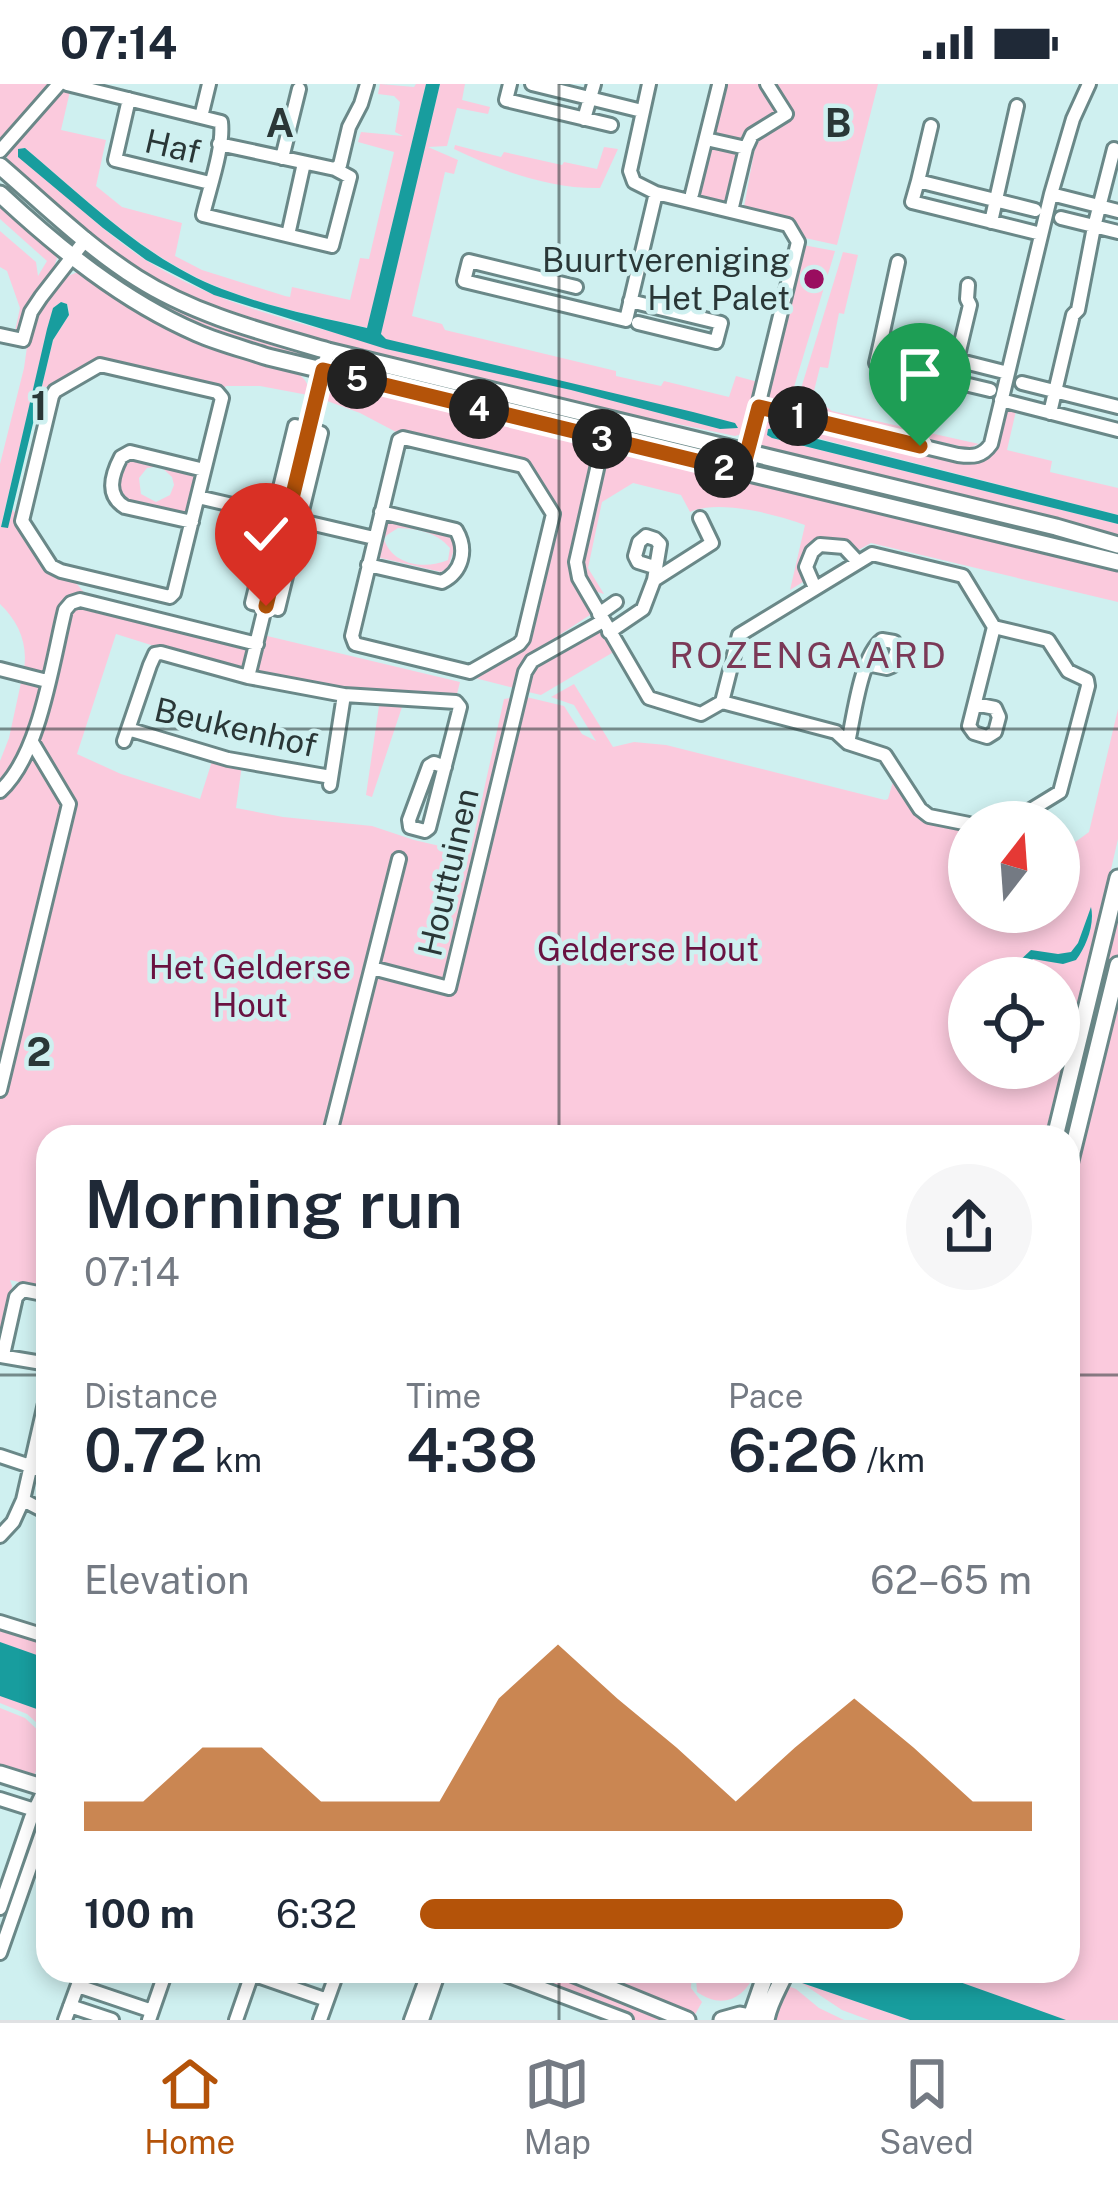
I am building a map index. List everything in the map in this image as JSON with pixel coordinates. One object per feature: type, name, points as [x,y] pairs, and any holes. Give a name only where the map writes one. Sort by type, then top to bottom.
[{"type":"main road","points":[[0,166],[136,278],[224,320],[328,350],[1118,545]]},
{"type":"main road","points":[[0,194],[74,258],[133,298],[199,334],[268,357],[1118,562]]},
{"type":"main road","points":[[1059,1125],[1110,951],[1118,878]]},
{"type":"main road","points":[[1079,1125],[1118,965]]},
{"type":"main road","points":[[0,1777],[36,1789]]},
{"type":"main road","points":[[580,1983],[670,2020]]},
{"type":"main road","points":[[596,1983],[687,2020]]},
{"type":"main road","points":[[756,2018],[768,1986]]},
{"type":"main road","points":[[756,2018],[768,1986]]},
{"type":"main road","points":[[722,2020],[756,2018]]},
{"type":"street","name":"Haf","points":[[63,84],[121,93],[221,122],[202,215],[332,246],[350,177],[334,169],[219,144]]},
{"type":"street","points":[[0,152],[63,84]]},
{"type":"street","name":"Haf","points":[[201,117],[209,84]]},
{"type":"street","name":"Haf","points":[[334,169],[340,165],[367,84]]},
{"type":"street","points":[[509,84],[506,100],[611,125]]},
{"type":"street","points":[[532,84],[592,91],[643,111]]},
{"type":"street","points":[[649,84],[630,171],[634,182],[656,193],[788,225],[798,242],[742,472]]},
{"type":"street","points":[[759,407],[979,456],[991,444],[995,395],[1008,373],[1073,118],[1089,84]]},
{"type":"street","points":[[692,194],[719,85]]},
{"type":"street","points":[[731,211],[752,135],[786,114],[767,85]]},
{"type":"street","points":[[282,158],[299,89]]},
{"type":"street","points":[[584,119],[592,91]]},
{"type":"street","name":"Haf","points":[[121,93],[115,160],[211,183]]},
{"type":"street","points":[[991,222],[1017,106]]},
{"type":"street","points":[[931,126],[912,202],[1041,234]]},
{"type":"street","points":[[706,139],[746,148]]},
{"type":"street","points":[[1050,413],[1114,149]]},
{"type":"street","points":[[288,236],[304,163]]},
{"type":"street","points":[[917,181],[1034,210]]},
{"type":"street","points":[[576,287],[469,261],[464,281],[626,320],[656,193]]},
{"type":"street","points":[[1052,194],[1118,211]]},
{"type":"street","points":[[1061,218],[1118,232]]},
{"type":"street","points":[[0,335],[23,340],[31,312],[86,239]]},
{"type":"street","points":[[898,262],[876,363],[1118,430]]},
{"type":"street","points":[[538,299],[542,279]]},
{"type":"street","points":[[952,381],[970,305],[968,285]]},
{"type":"street","points":[[630,301],[721,323],[716,342],[638,322]]},
{"type":"street","points":[[667,330],[672,311]]},
{"type":"street","points":[[881,341],[1008,373]]},
{"type":"street","name":"Beukenhof","points":[[248,677],[328,350]]},
{"type":"street","points":[[100,365],[217,392],[222,398],[204,470],[175,593],[170,597],[61,572],[51,566],[22,520],[52,396],[100,365]]},
{"type":"street","points":[[1022,383],[1118,407]]},
{"type":"street","points":[[608,420],[576,562],[579,578],[649,698],[701,714],[722,702],[836,732],[848,743],[886,755],[920,809],[948,820]]},
{"type":"street","points":[[403,438],[523,466],[553,514],[523,639],[470,672],[355,644],[352,636],[374,538],[403,438]]},
{"type":"street","points":[[192,522],[124,507],[112,493],[112,482],[121,458],[130,452],[204,470]]},
{"type":"street","points":[[198,497],[374,538]]},
{"type":"street","points":[[368,566],[442,582],[462,560],[462,540],[456,530],[381,512]]},
{"type":"street","points":[[604,622],[644,610],[654,573],[712,543],[700,518]]},
{"type":"street","points":[[815,589],[806,567],[820,545],[844,547],[858,562]]},
{"type":"street","points":[[722,702],[739,635],[872,554],[962,576],[994,627],[1048,640],[1068,671],[1087,680],[1064,785],[1045,801]]},
{"type":"street","points":[[0,791],[21,767],[32,742],[65,610],[71,603],[80,600],[257,644]]},
{"type":"street","points":[[604,622],[616,602]]},
{"type":"street","name":"Houttuinen","points":[[372,968],[449,988],[525,672],[532,661],[604,622]]},
{"type":"street","points":[[975,704],[994,627]]},
{"type":"street","name":"Beukenhof","points":[[344,695],[330,781],[126,735],[155,654],[161,653],[248,677],[344,695],[456,702],[460,707],[445,767],[429,828],[424,832],[410,826],[409,820],[429,766],[445,767]]},
{"type":"street","points":[[848,743],[867,664]]},
{"type":"street","points":[[0,669],[47,681]]},
{"type":"street","points":[[0,1090],[69,804],[32,742]]},
{"type":"street","name":"Houttuinen","points":[[332,1125],[399,859]]},
{"type":"street","points":[[36,1293],[23,1290],[16,1297],[2,1356],[36,1362]]},
{"type":"street","points":[[0,1536],[14,1522],[23,1500],[36,1447]]},
{"type":"street","points":[[0,1456],[36,1468]]},
{"type":"street","points":[[23,1500],[36,1507]]},
{"type":"street","points":[[0,1622],[36,1632]]},
{"type":"street","points":[[0,1798],[36,1811]]},
{"type":"street","points":[[0,1952],[5,1904],[31,1818],[36,1816]]},
{"type":"street","points":[[79,1983],[67,2013],[112,2020]]},
{"type":"street","points":[[78,1986],[150,2016],[162,1983]]},
{"type":"street","points":[[236,2020],[248,1983]]},
{"type":"street","points":[[281,1983],[327,2000]]},
{"type":"street","points":[[320,2020],[333,1983]]},
{"type":"street","points":[[411,2020],[424,1983]]},
{"type":"street","points":[[422,2020],[435,1983]]},
{"type":"street","points":[[528,1983],[626,2020]]},
{"type":"green space","points":[[0,84],[49,84],[0,141]]},
{"type":"green space","points":[[380,84],[426,84],[368,328],[259,301],[195,277],[118,227],[25,148],[18,150],[110,234],[171,275],[257,310],[377,344],[440,84],[465,84],[462,100],[490,107],[488,114],[457,108],[447,146],[428,147],[458,160],[454,174],[445,172],[412,316],[442,324],[445,330],[661,386],[664,381],[729,397],[736,376],[758,382],[746,433],[735,436],[642,420],[239,318],[125,261],[73,221],[7,158],[64,85],[71,87],[61,130],[106,140],[96,186],[122,207],[182,223],[175,256],[202,270],[285,296],[290,297],[292,287],[350,300],[360,258],[369,259],[394,152],[358,142],[361,132],[403,136],[395,132],[400,102],[378,94]]},
{"type":"green space","points":[[722,84],[878,84],[837,245],[805,238],[788,219],[744,207],[755,147],[710,135]]},
{"type":"green space","points":[[710,142],[741,153],[726,205],[694,198]]},
{"type":"green space","points":[[455,145],[501,157],[504,152],[597,169],[604,147],[618,149],[600,188],[525,177],[471,157],[454,149]]},
{"type":"green space","points":[[0,203],[57,258],[15,331],[20,308],[7,271],[0,267],[0,231],[36,262],[38,276],[47,261],[0,219]]},
{"type":"green space","points":[[803,245],[835,251],[788,407],[769,402],[767,396]]},
{"type":"green space","points":[[843,252],[858,255],[828,368],[820,367],[813,395],[821,397],[832,411],[979,444],[968,448],[795,408]]},
{"type":"green space","points":[[78,272],[293,370],[308,390],[308,395],[260,386],[224,388],[97,359],[41,390],[53,340],[69,315],[68,305],[62,302],[53,308],[1,526],[11,508],[101,612],[248,650],[240,673],[116,634],[77,754],[121,774],[200,799],[213,758],[242,765],[236,808],[372,826],[470,853],[504,699],[522,696],[564,706],[582,734],[596,741],[574,705],[551,697],[574,684],[613,747],[634,742],[666,745],[885,800],[894,778],[924,810],[922,819],[948,826],[948,933],[1080,933],[1080,839],[1089,832],[1118,709],[1118,839],[1109,878],[1118,883],[1118,2020],[1031,2020],[937,1983],[1080,1983],[1080,1125],[338,1125],[374,980],[380,976],[397,880],[405,870],[407,860],[392,856],[328,1125],[36,1125],[36,1285],[10,1280],[0,1339],[0,761],[22,678],[31,671],[24,669],[25,651],[17,626],[0,604],[0,464],[24,368],[24,339],[51,292]]},
{"type":"green space","points":[[157,302],[242,333],[312,351],[310,361],[232,337]]},
{"type":"green space","points":[[339,358],[595,422],[593,430],[335,367]]},
{"type":"green space","points":[[342,382],[587,443],[593,450],[570,567],[593,613],[527,656],[518,689],[459,674],[515,647],[551,514],[517,462],[396,432],[319,398],[323,389]]},
{"type":"green space","points":[[1005,411],[1016,411],[1007,450],[1052,461],[1050,472],[1118,488],[1118,515],[805,435],[788,442],[1118,524],[1118,542],[773,451],[759,444],[756,436],[764,418],[770,416],[975,460]]},
{"type":"green space","points":[[614,448],[1118,567],[1118,602],[871,543],[853,553],[826,538],[815,541],[803,582],[790,590],[805,525],[731,508],[690,512],[681,495],[633,483],[602,502],[588,568],[604,594],[594,591],[581,561],[606,453]]},
{"type":"green space","points":[[131,456],[197,472],[185,517],[123,500],[117,483]],"holes":[[[160,466],[172,477],[170,495],[156,502],[141,494],[139,478],[147,468]]]},
{"type":"green space","points":[[760,463],[1118,548],[1118,556],[936,514],[759,467]]},
{"type":"green space","points":[[382,516],[448,533],[456,543],[448,568],[441,572],[372,556]],"holes":[[[398,528],[439,538],[450,548],[448,560],[420,565],[394,555],[384,539]]]},
{"type":"green space","points":[[599,622],[617,650],[541,695],[524,691],[529,671]]},
{"type":"green space","points":[[263,635],[460,682],[456,698],[318,688],[258,677],[254,670]]},
{"type":"green space","points":[[380,699],[404,701],[372,797],[366,795]]},
{"type":"green space","points":[[0,1628],[36,1638],[36,1722],[0,1703]]},
{"type":"green space","points":[[0,1708],[25,1718],[36,1728],[36,1770],[33,1783],[0,1772]]},
{"type":"green space","points":[[537,1983],[572,1983],[665,2020],[634,2020]]},
{"type":"green space","points":[[600,1983],[691,1983],[702,2002],[692,2020]]},
{"type":"green space","points":[[696,1983],[750,1983],[738,1996],[723,2001],[697,1992]]},
{"type":"green space","points":[[802,1983],[910,2020],[869,2020],[842,2010]]},
{"type":"green space","points":[[788,1986],[819,2008],[844,2020],[777,2020]]},
{"type":"water","points":[[426,84],[440,84],[381,334],[386,339],[735,423],[738,428],[720,429],[386,349],[214,295],[146,260],[18,157],[18,149],[25,148],[118,227],[194,277],[258,301],[367,328]]},
{"type":"water","points":[[67,304],[69,315],[53,340],[8,528],[1,527],[47,329],[53,308]]},
{"type":"water","points":[[768,429],[1118,515],[1118,524],[772,438]]},
{"type":"water","points":[[1091,907],[1089,935],[1078,957],[1024,957],[1031,950],[1071,952]]},
{"type":"water","points":[[0,1642],[36,1655],[36,1709],[0,1696]]},
{"type":"water","points":[[802,1983],[963,1983],[1066,2020],[910,2020]]},
{"type":"place","name":"Buurtvereniging Het Palet","points":[[814,279]]},
{"type":"district","name":"ROZENGAARD","points":[[809,655]]},
{"type":"route","points":[[266,606],[323,370],[742,472],[759,407],[920,446]]},
{"type":"park label","name":"Gelderse Hout","points":[[648,949]]},
{"type":"park label","name":"Het Gelderse Hout","points":[[250,986]]}]
